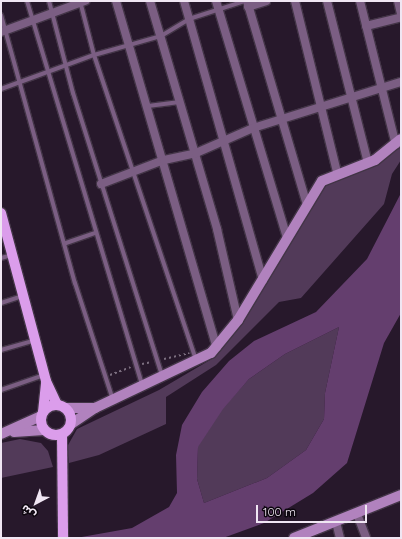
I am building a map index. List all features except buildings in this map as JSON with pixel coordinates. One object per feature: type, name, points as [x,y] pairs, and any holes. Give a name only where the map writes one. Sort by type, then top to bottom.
[{"type":"main road","points":[[63,538],[60,461],[62,434],[71,424],[95,408],[197,362],[217,348],[238,320],[306,205],[322,181],[337,172],[368,163],[398,142]]},
{"type":"main road","points":[[1,213],[36,339],[45,378],[71,424]]},
{"type":"main road","points":[[45,378],[42,414],[47,432],[60,461]]},
{"type":"main road","points":[[6,433],[42,414],[61,407],[95,408]]},
{"type":"main road","points":[[6,433],[47,432],[62,434]]},
{"type":"main road","points":[[294,538],[309,535],[401,495]]},
{"type":"street","points":[[116,1],[164,160],[217,348]]},
{"type":"street","points":[[150,1],[182,102],[238,320]]},
{"type":"street","points":[[184,1],[263,280]]},
{"type":"street","points":[[216,1],[287,238]]},
{"type":"street","points":[[266,1],[247,3],[306,205]]},
{"type":"street","points":[[295,1],[337,172]]},
{"type":"street","points":[[327,1],[368,163]]},
{"type":"street","points":[[360,1],[380,88],[398,142]]},
{"type":"street","points":[[398,1],[401,14]]},
{"type":"street","points":[[3,31],[32,22],[82,2]]},
{"type":"street","points":[[366,26],[401,17]]},
{"type":"street","points":[[101,184],[164,160],[196,153],[224,138],[253,128],[401,82]]},
{"type":"street","points":[[357,514],[366,538]]},
{"type":"street","points":[[336,522],[340,538]]},
{"type":"lane","points":[[27,1],[47,73],[142,387]]},
{"type":"lane","points":[[48,1],[53,13],[66,67],[101,184],[163,378]]},
{"type":"lane","points":[[82,2],[94,55],[192,352],[197,362]]},
{"type":"lane","points":[[1,89],[66,67],[94,55],[161,36],[189,20],[247,3]]},
{"type":"lane","points":[[1,15],[3,31],[18,84],[66,243],[104,377],[113,400]]},
{"type":"lane","points":[[148,106],[182,102]]},
{"type":"lane","points":[[66,243],[95,233]]},
{"type":"lane","points":[[1,258],[13,255]]},
{"type":"lane","points":[[1,304],[23,296]]},
{"type":"lane","points":[[1,350],[36,339]]},
{"type":"lane","points":[[1,390],[45,378]]},
{"type":"path","points":[[104,377],[135,365],[192,352]]},
{"type":"shaded area","points":[[401,144],[401,160],[392,174],[384,204],[301,298],[279,302],[216,365],[166,397],[166,424],[99,455],[69,463],[67,447],[77,429],[159,390],[210,360],[243,323],[320,192],[334,178],[382,161]]},
{"type":"shaded area","points":[[401,193],[401,313],[384,343],[347,463],[313,493],[264,523],[223,538],[76,538],[132,528],[169,507],[177,493],[176,455],[182,425],[202,392],[229,361],[254,341],[316,312],[367,259]],"holes":[[[339,327],[325,393],[324,419],[306,450],[267,478],[204,503],[197,479],[198,447],[223,409],[249,379],[285,354]]]},
{"type":"shaded area","points":[[339,327],[325,393],[324,419],[306,450],[267,478],[204,503],[197,479],[198,446],[222,409],[249,379],[285,354]]},
{"type":"shaded area","points":[[20,439],[41,443],[48,451],[53,467],[1,478],[1,443]]}]
